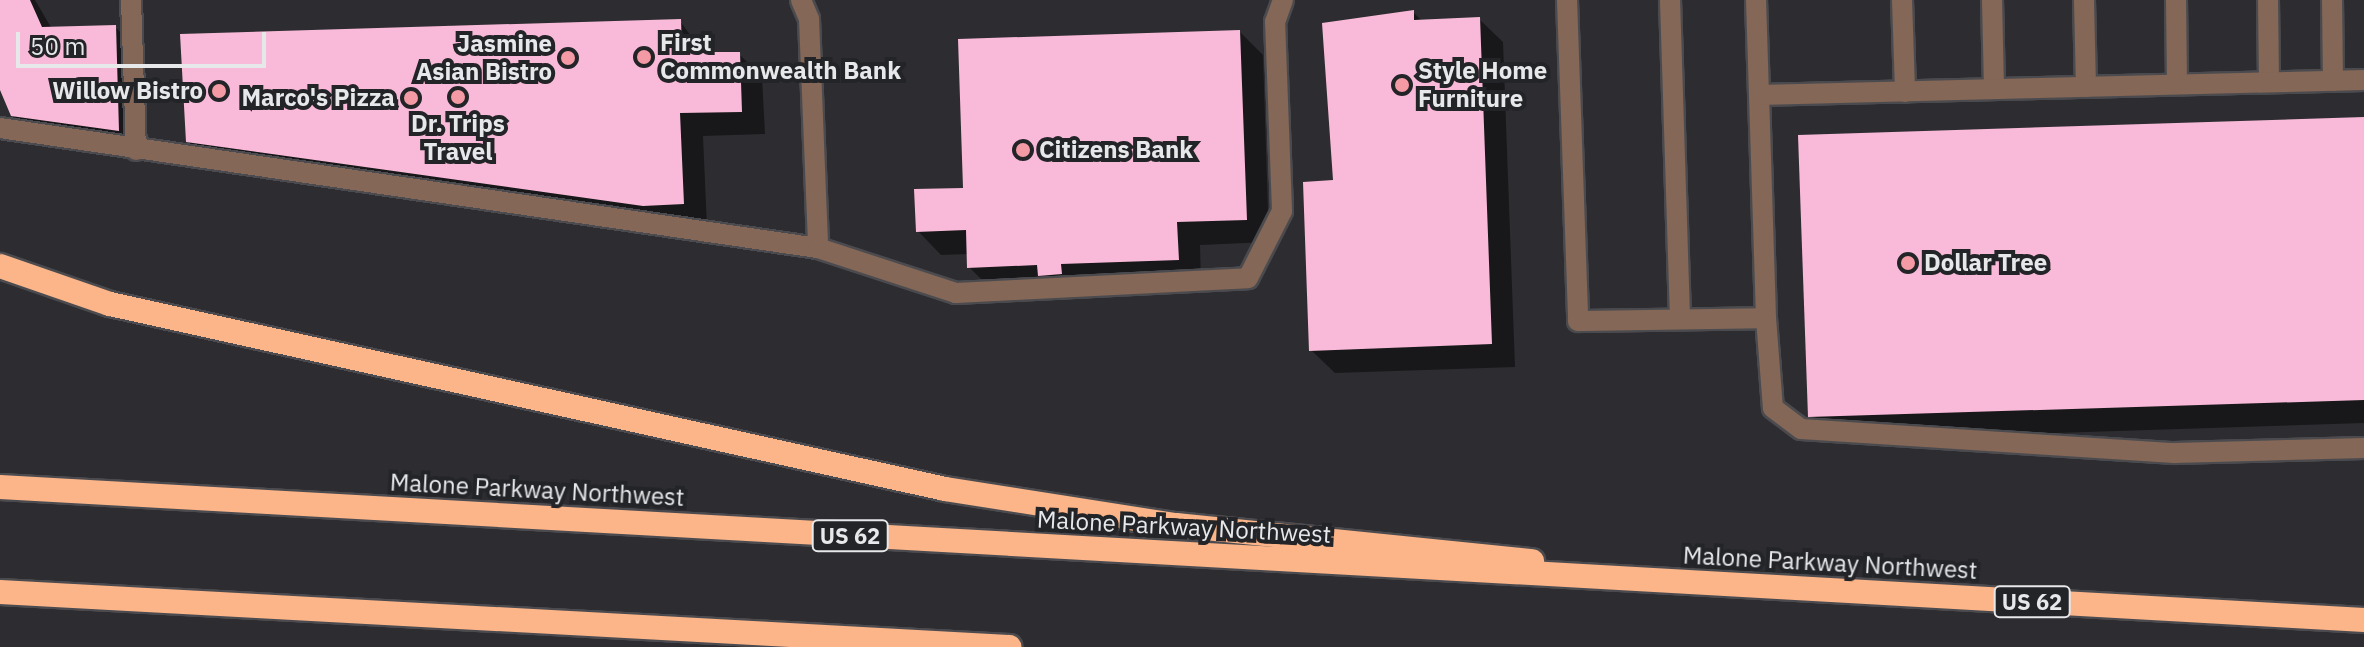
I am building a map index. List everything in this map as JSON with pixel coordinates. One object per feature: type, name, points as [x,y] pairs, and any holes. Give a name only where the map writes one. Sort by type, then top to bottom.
[{"type":"highway","points":[[0,266],[110,304],[945,489],[1130,519],[1413,544],[1701,584]]},
{"type":"highway","name":"Malone Parkway Northwest","points":[[0,487],[2364,620]]},
{"type":"highway","points":[[0,592],[1010,647]]},
{"type":"lane","points":[[131,0],[136,150]]},
{"type":"lane","points":[[801,0],[809,19],[818,248]]},
{"type":"lane","points":[[0,128],[818,248],[956,293],[1248,278],[1282,211],[1275,22],[1283,0]]},
{"type":"lane","points":[[1567,0],[1578,321],[1766,318]]},
{"type":"lane","points":[[1670,0],[1680,319]]},
{"type":"lane","points":[[1756,0],[1766,318],[1771,401],[1781,419],[1801,429],[2174,453],[2364,448]]},
{"type":"lane","points":[[1902,0],[1905,92]]},
{"type":"lane","points":[[1992,0],[1994,89]]},
{"type":"lane","points":[[2084,0],[2086,87]]},
{"type":"lane","points":[[2176,0],[2177,84]]},
{"type":"lane","points":[[2268,0],[2269,82]]},
{"type":"lane","points":[[2332,0],[2333,81]]},
{"type":"lane","points":[[1759,95],[2364,80]]},
{"type":"building","points":[[0,0],[30,0],[42,27],[116,25],[119,131],[11,116],[0,90]]},
{"type":"building","points":[[1414,10],[1414,20],[1480,17],[1492,344],[1309,351],[1303,182],[1333,180],[1322,23]]},
{"type":"building","points":[[681,19],[682,52],[740,52],[742,112],[680,113],[684,204],[643,206],[186,142],[180,34]]},
{"type":"building","points":[[1240,30],[1247,220],[1177,222],[1179,260],[1061,264],[1062,274],[1038,276],[1037,265],[967,268],[966,230],[916,232],[914,189],[963,188],[958,39]]},
{"type":"building","points":[[2364,117],[2364,400],[1808,417],[1798,135]]},
{"type":"place","name":"First Commonwealth Bank","points":[[644,57]]},
{"type":"place","name":"Jasmine Asian Bistro","points":[[568,58]]},
{"type":"place","name":"Style Home Furniture","points":[[1402,85]]},
{"type":"place","name":"Willow Bistro","points":[[219,91]]},
{"type":"place","name":"Dr. Trips Travel","points":[[458,97]]},
{"type":"place","name":"Marco's Pizza","points":[[411,98]]},
{"type":"place","name":"Citizens Bank","points":[[1023,150]]},
{"type":"place","name":"Dollar Tree","points":[[1908,263]]}]
